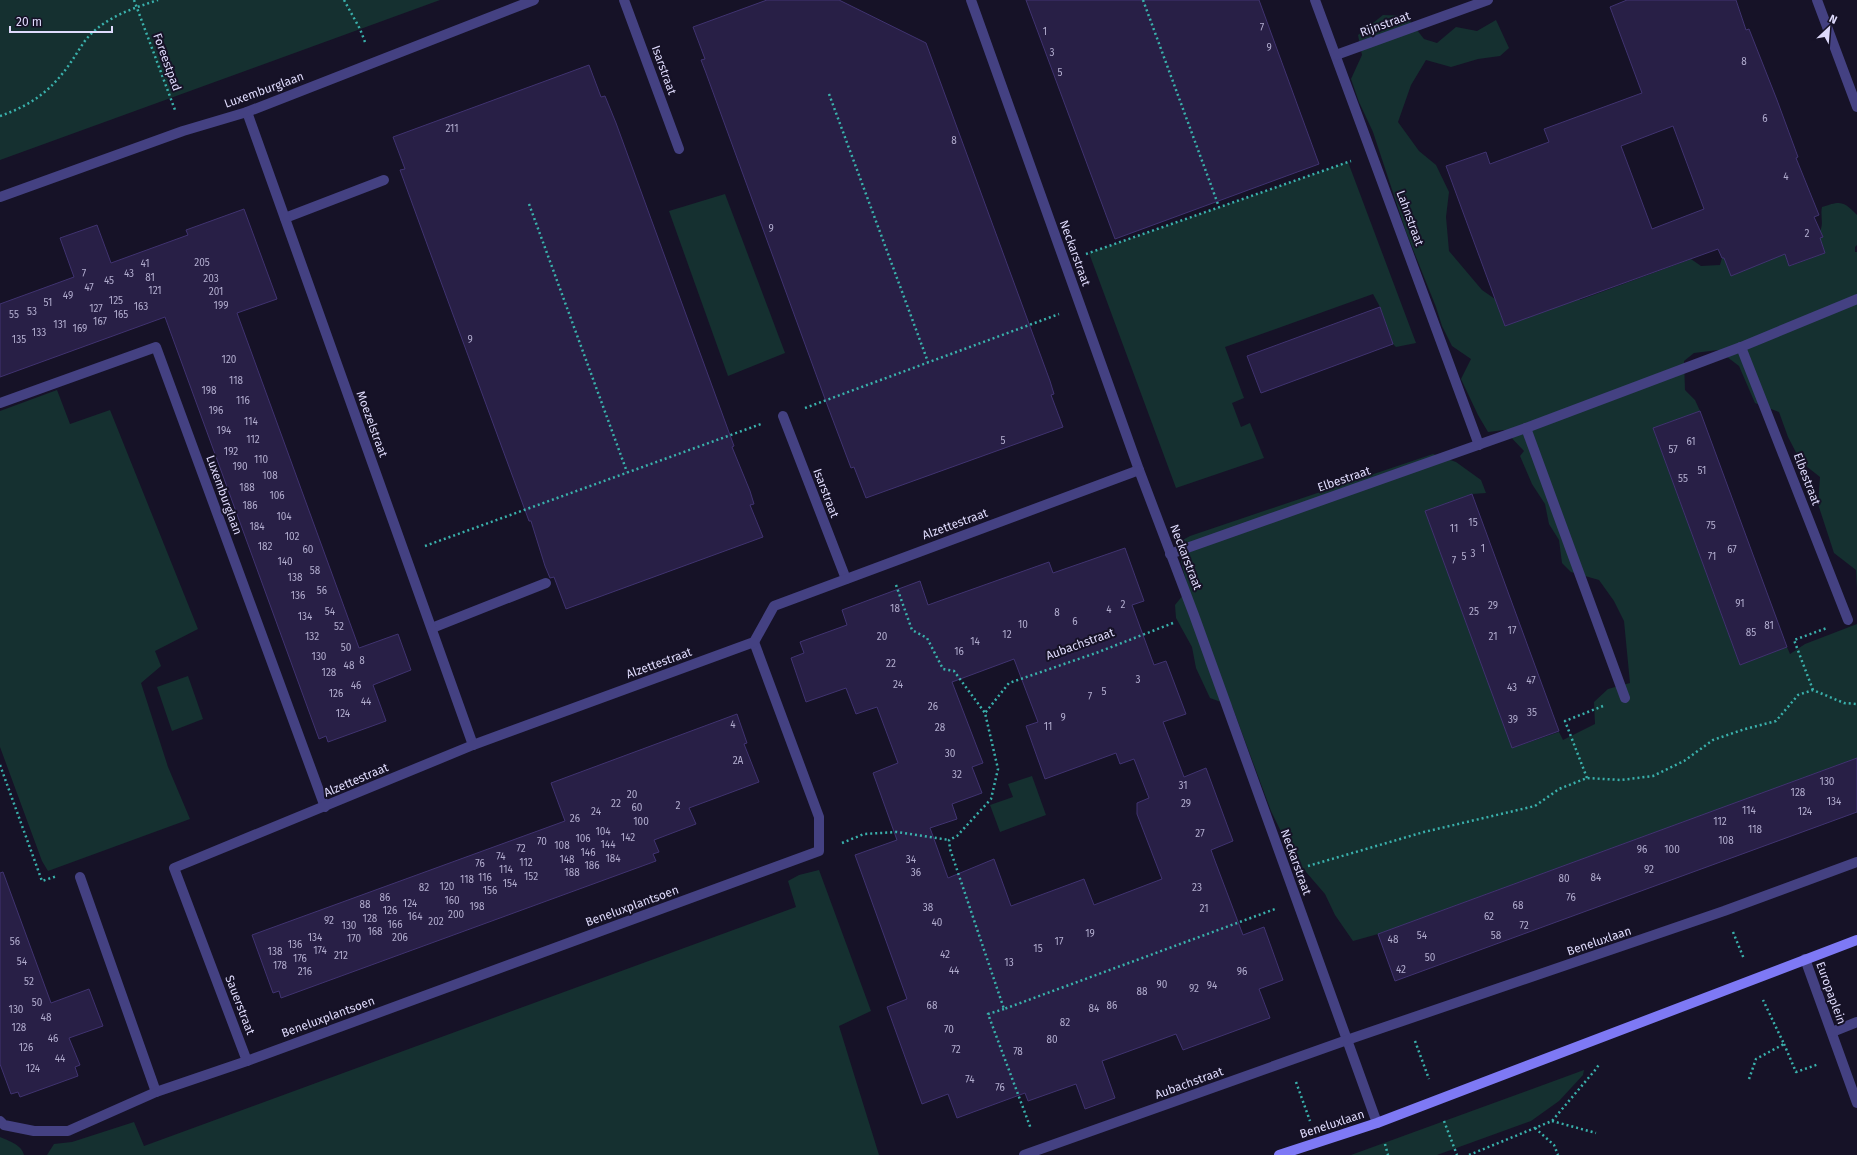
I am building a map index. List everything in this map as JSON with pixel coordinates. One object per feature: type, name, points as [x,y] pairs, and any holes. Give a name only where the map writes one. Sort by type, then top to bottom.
[{"type":"main road","name":"Beneluxlaan","points":[[1279,1155],[1377,1123],[1857,940]]},
{"type":"street","name":"Luxemburglaan","points":[[0,197],[183,131],[247,112],[534,0]]},
{"type":"street","name":"Isarstraat","points":[[624,0],[679,149]]},
{"type":"street","name":"Neckarstraat","points":[[971,0],[1139,470],[1194,615],[1377,1123]]},
{"type":"street","name":"Lahnstraat","points":[[1315,0],[1479,445]]},
{"type":"street","name":"Rijnstraat","points":[[1336,55],[1488,0]]},
{"type":"street","points":[[1817,0],[1857,107]]},
{"type":"street","name":"Moezelstraat","points":[[247,112],[473,745]]},
{"type":"street","points":[[285,218],[384,180]]},
{"type":"street","name":"Elbestraat","points":[[1170,554],[1526,428],[1741,347],[1857,299]]},
{"type":"street","name":"Luxemburglaan","points":[[0,403],[156,347],[325,807]]},
{"type":"street","name":"Elbestraat","points":[[1741,347],[1848,620]]},
{"type":"street","name":"Isarstraat","points":[[783,416],[846,579]]},
{"type":"street","points":[[1526,428],[1625,698]]},
{"type":"street","name":"Alzettestraat","points":[[174,868],[473,745],[754,642],[774,606],[1139,470]]},
{"type":"street","points":[[432,628],[546,583]]},
{"type":"street","points":[[754,642],[819,817],[819,851]]},
{"type":"street","name":"Beneluxplantsoen","points":[[247,1061],[819,851]]},
{"type":"street","name":"Beneluxlaan","points":[[1347,1040],[1724,911],[1857,862]]},
{"type":"street","name":"Sauerstraat","points":[[174,868],[247,1061]]},
{"type":"street","points":[[80,877],[156,1092]]},
{"type":"street","name":"Europaplein","points":[[1805,959],[1857,1104]]},
{"type":"street","points":[[1832,1032],[1857,1022]]},
{"type":"street","name":"Aubachstraat","points":[[1024,1155],[1347,1040]]},
{"type":"street","points":[[0,1121],[4,1125],[34,1131],[68,1131],[156,1092],[247,1061]]},
{"type":"path","name":"Foreestpad","points":[[134,0],[183,131]]},
{"type":"path","points":[[0,116],[20,110],[44,94],[62,75],[92,33],[111,17],[158,0]]},
{"type":"path","points":[[344,0],[360,29],[372,62]]},
{"type":"path","points":[[1143,0],[1219,207]]},
{"type":"path","points":[[829,94],[928,362]]},
{"type":"path","points":[[1064,261],[1372,153]]},
{"type":"path","points":[[529,204],[627,472]]},
{"type":"path","points":[[404,553],[783,416],[1036,322],[1081,307]]},
{"type":"path","points":[[819,851],[864,834],[897,832],[949,840],[957,836],[991,799],[998,769],[985,713],[954,671],[943,669],[927,638],[912,630],[888,563]]},
{"type":"path","name":"Aubachstraat","points":[[985,713],[1009,683],[1096,653],[1194,615]]},
{"type":"path","points":[[1813,690],[1794,640],[1848,620]]},
{"type":"path","points":[[1286,873],[1424,832],[1535,806],[1559,789],[1587,778],[1621,780],[1653,776],[1684,761],[1713,740],[1745,729],[1776,721],[1798,695],[1813,690],[1844,703],[1857,704]]},
{"type":"path","points":[[1587,778],[1565,721],[1625,698]]},
{"type":"path","points":[[0,765],[42,881],[77,868],[80,877]]},
{"type":"path","points":[[949,840],[950,849],[1004,1008]]},
{"type":"path","points":[[1039,1150],[988,1014],[1297,901]]},
{"type":"path","points":[[1469,1155],[1552,1121],[1596,1069],[1617,1031]]},
{"type":"path","points":[[1784,1044],[1796,1072],[1840,1056]]},
{"type":"path","points":[[1288,1061],[1318,1142]]},
{"type":"path","points":[[1552,1121],[1596,1134]]},
{"type":"path","points":[[1535,1128],[1554,1145],[1558,1155]]},
{"type":"green space","points":[[0,0],[440,0],[0,160]]},
{"type":"green space","points":[[1383,15],[1406,16],[1424,39],[1437,43],[1456,27],[1477,31],[1496,20],[1509,48],[1500,56],[1478,59],[1451,67],[1426,60],[1411,85],[1398,122],[1419,151],[1436,165],[1449,192],[1446,217],[1449,251],[1482,290],[1495,299],[1505,326],[1545,311],[1574,287],[1580,300],[1691,259],[1701,266],[1720,265],[1722,258],[1779,238],[1790,266],[1825,253],[1820,238],[1822,237],[1820,231],[1822,225],[1822,207],[1841,203],[1845,204],[1857,215],[1857,245],[1855,247],[1855,252],[1857,252],[1857,589],[1856,570],[1834,553],[1818,504],[1820,477],[1801,462],[1788,437],[1779,412],[1755,403],[1739,366],[1718,350],[1694,353],[1684,361],[1685,390],[1695,400],[1700,411],[1653,428],[1740,665],[1787,647],[1790,654],[1805,644],[1857,624],[1857,758],[1378,934],[1353,941],[1335,915],[1325,894],[1300,865],[1286,842],[1271,811],[1232,706],[1210,698],[1196,668],[1192,647],[1176,618],[1175,605],[1188,589],[1181,561],[1181,541],[1190,536],[1433,454],[1456,462],[1481,480],[1486,493],[1472,494],[1425,511],[1512,748],[1559,732],[1563,740],[1595,724],[1594,702],[1608,689],[1630,683],[1624,621],[1614,601],[1599,580],[1571,572],[1562,563],[1559,540],[1549,524],[1545,504],[1532,484],[1520,456],[1524,451],[1504,430],[1488,432],[1478,415],[1461,379],[1471,359],[1452,346],[1442,326],[1406,232],[1373,132],[1359,102],[1351,79],[1362,55],[1358,35]]},
{"type":"green space","points":[[1348,162],[1416,343],[1396,347],[1393,344],[1380,307],[1373,294],[1225,347],[1244,398],[1232,403],[1241,427],[1250,423],[1264,458],[1176,488],[1089,253]]},
{"type":"green space","points":[[725,194],[785,353],[728,376],[669,211]]},
{"type":"green space","points":[[57,390],[70,424],[110,410],[198,629],[155,651],[161,666],[141,683],[168,767],[190,819],[48,871],[42,861],[0,747],[0,411]]},
{"type":"green space","points":[[188,676],[203,719],[172,731],[157,687]]},
{"type":"green space","points":[[1032,776],[1046,815],[1000,832],[990,805],[1013,797],[1008,784]]},
{"type":"green space","points":[[819,870],[871,1011],[839,1026],[879,1155],[47,1155],[54,1144],[72,1142],[134,1122],[144,1146],[796,907],[788,881],[799,875]]},
{"type":"green space","points":[[1584,1070],[1583,1075],[1559,1101],[1531,1121],[1437,1155],[1351,1155]]},
{"type":"green space","points":[[0,1137],[18,1146],[24,1155],[0,1155]]},
{"type":"building","points":[[767,0],[839,0],[926,43],[1050,381],[1054,394],[1051,395],[1063,427],[866,498],[854,467],[851,468],[825,399],[701,60],[705,59],[693,27]]},
{"type":"building","points":[[1026,0],[1259,0],[1319,164],[1115,239]]},
{"type":"building","points":[[1627,0],[1736,0],[1746,30],[1749,29],[1777,100],[1798,157],[1796,158],[1819,215],[1814,217],[1823,237],[1820,238],[1825,253],[1789,266],[1785,254],[1731,276],[1724,258],[1722,258],[1718,249],[1505,326],[1446,166],[1486,152],[1490,164],[1549,142],[1544,129],[1642,93],[1610,7]],"holes":[[[1673,126],[1704,209],[1652,229],[1621,146]]]},
{"type":"building","points":[[589,65],[601,97],[605,96],[616,123],[734,446],[732,447],[750,491],[754,504],[750,505],[763,537],[566,609],[554,577],[550,578],[545,566],[531,521],[529,521],[400,170],[405,169],[393,137]]},
{"type":"building","points":[[244,209],[277,299],[237,313],[359,648],[398,634],[411,670],[373,685],[386,721],[328,742],[326,736],[319,739],[165,317],[0,377],[0,304],[74,277],[60,238],[97,225],[111,263],[188,235],[186,230]]},
{"type":"building","points":[[1380,307],[1393,344],[1261,393],[1247,356]]},
{"type":"building","points":[[1700,411],[1787,647],[1740,665],[1653,428]]},
{"type":"building","points":[[1472,494],[1559,731],[1512,748],[1425,511]]},
{"type":"building","points":[[1125,548],[1144,601],[1132,605],[1154,665],[1166,661],[1186,714],[1163,722],[1184,777],[1206,768],[1233,841],[1211,850],[1243,935],[1264,927],[1283,980],[1259,989],[1270,1018],[1183,1050],[1176,1034],[1102,1061],[1115,1098],[1085,1109],[1076,1084],[1028,1101],[1025,1093],[957,1118],[948,1094],[922,1104],[887,1007],[907,999],[855,855],[897,840],[873,773],[898,763],[877,707],[856,714],[846,688],[806,702],[791,658],[804,653],[800,642],[847,625],[842,610],[920,581],[928,605],[1049,562],[1053,573]],"holes":[[[1014,659],[1038,722],[1026,726],[1045,779],[1116,753],[1120,764],[1134,759],[1149,798],[1137,803],[1137,814],[1162,879],[1094,905],[1084,879],[1011,906],[994,859],[948,878],[930,828],[957,819],[952,804],[982,793],[972,767],[983,763],[952,682]]]},
{"type":"building","points":[[737,714],[747,743],[744,744],[759,782],[689,808],[696,824],[654,840],[659,852],[653,854],[656,861],[281,998],[279,991],[273,993],[252,935],[565,821],[551,783]]},
{"type":"building","points":[[1857,758],[1857,812],[1395,981],[1378,934]]},
{"type":"building","points":[[3,872],[51,1003],[89,989],[103,1026],[69,1038],[80,1065],[75,1067],[78,1076],[20,1097],[18,1092],[11,1094],[0,1064],[0,873]]}]
